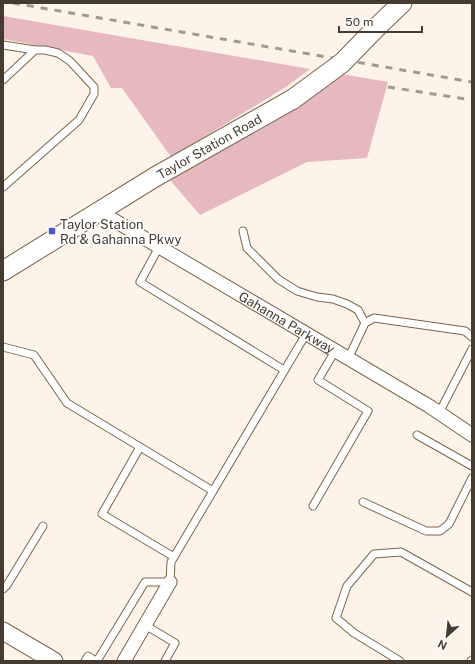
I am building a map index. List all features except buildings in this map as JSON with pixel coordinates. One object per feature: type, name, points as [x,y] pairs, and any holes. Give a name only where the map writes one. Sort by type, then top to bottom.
[{"type":"main road","name":"Taylor Station Road","points":[[3,272],[155,177],[293,99],[342,63],[402,3]]},
{"type":"street","name":"Gahanna Parkway","points":[[100,212],[439,412],[472,435]]},
{"type":"street","points":[[124,661],[170,582]]},
{"type":"street","points":[[3,632],[43,658]]},
{"type":"lane","points":[[3,45],[35,50],[46,50],[58,53],[70,61],[94,87],[94,94],[79,120],[3,187]]},
{"type":"lane","points":[[3,80],[35,50]]},
{"type":"lane","points":[[243,231],[247,248],[278,279],[297,291],[317,297],[333,299],[358,310],[364,323]]},
{"type":"lane","points":[[159,247],[140,282],[284,370]]},
{"type":"lane","points":[[348,359],[364,323],[374,318],[465,332],[472,337]]},
{"type":"lane","points":[[85,661],[88,656],[96,661],[145,582],[170,582],[171,562],[306,334]]},
{"type":"lane","points":[[3,346],[34,355],[67,403],[213,491]]},
{"type":"lane","points":[[439,412],[472,349]]},
{"type":"lane","points":[[313,506],[368,412],[318,380],[336,351]]},
{"type":"lane","points":[[417,435],[472,466]]},
{"type":"lane","points":[[140,447],[102,514],[174,557]]},
{"type":"lane","points":[[363,502],[426,532],[440,531],[450,524],[472,478]]},
{"type":"lane","points":[[3,590],[43,526]]},
{"type":"lane","points":[[400,661],[354,632],[336,618],[347,586],[374,554],[401,552],[472,592]]},
{"type":"lane","points":[[145,625],[176,643],[165,661]]},
{"type":"shaded area","points":[[3,16],[310,69],[286,87],[171,157],[122,88],[111,88],[93,56],[3,39]]},
{"type":"shaded area","points":[[336,73],[388,82],[367,158],[307,162],[200,215],[170,180],[299,101]]},
{"type":"railway","points":[[13,3],[472,82]]},
{"type":"railway","points":[[388,87],[472,100]]},
{"type":"place","name":"Taylor Station Rd & Gahanna Pkwy","points":[[52,231]]}]
